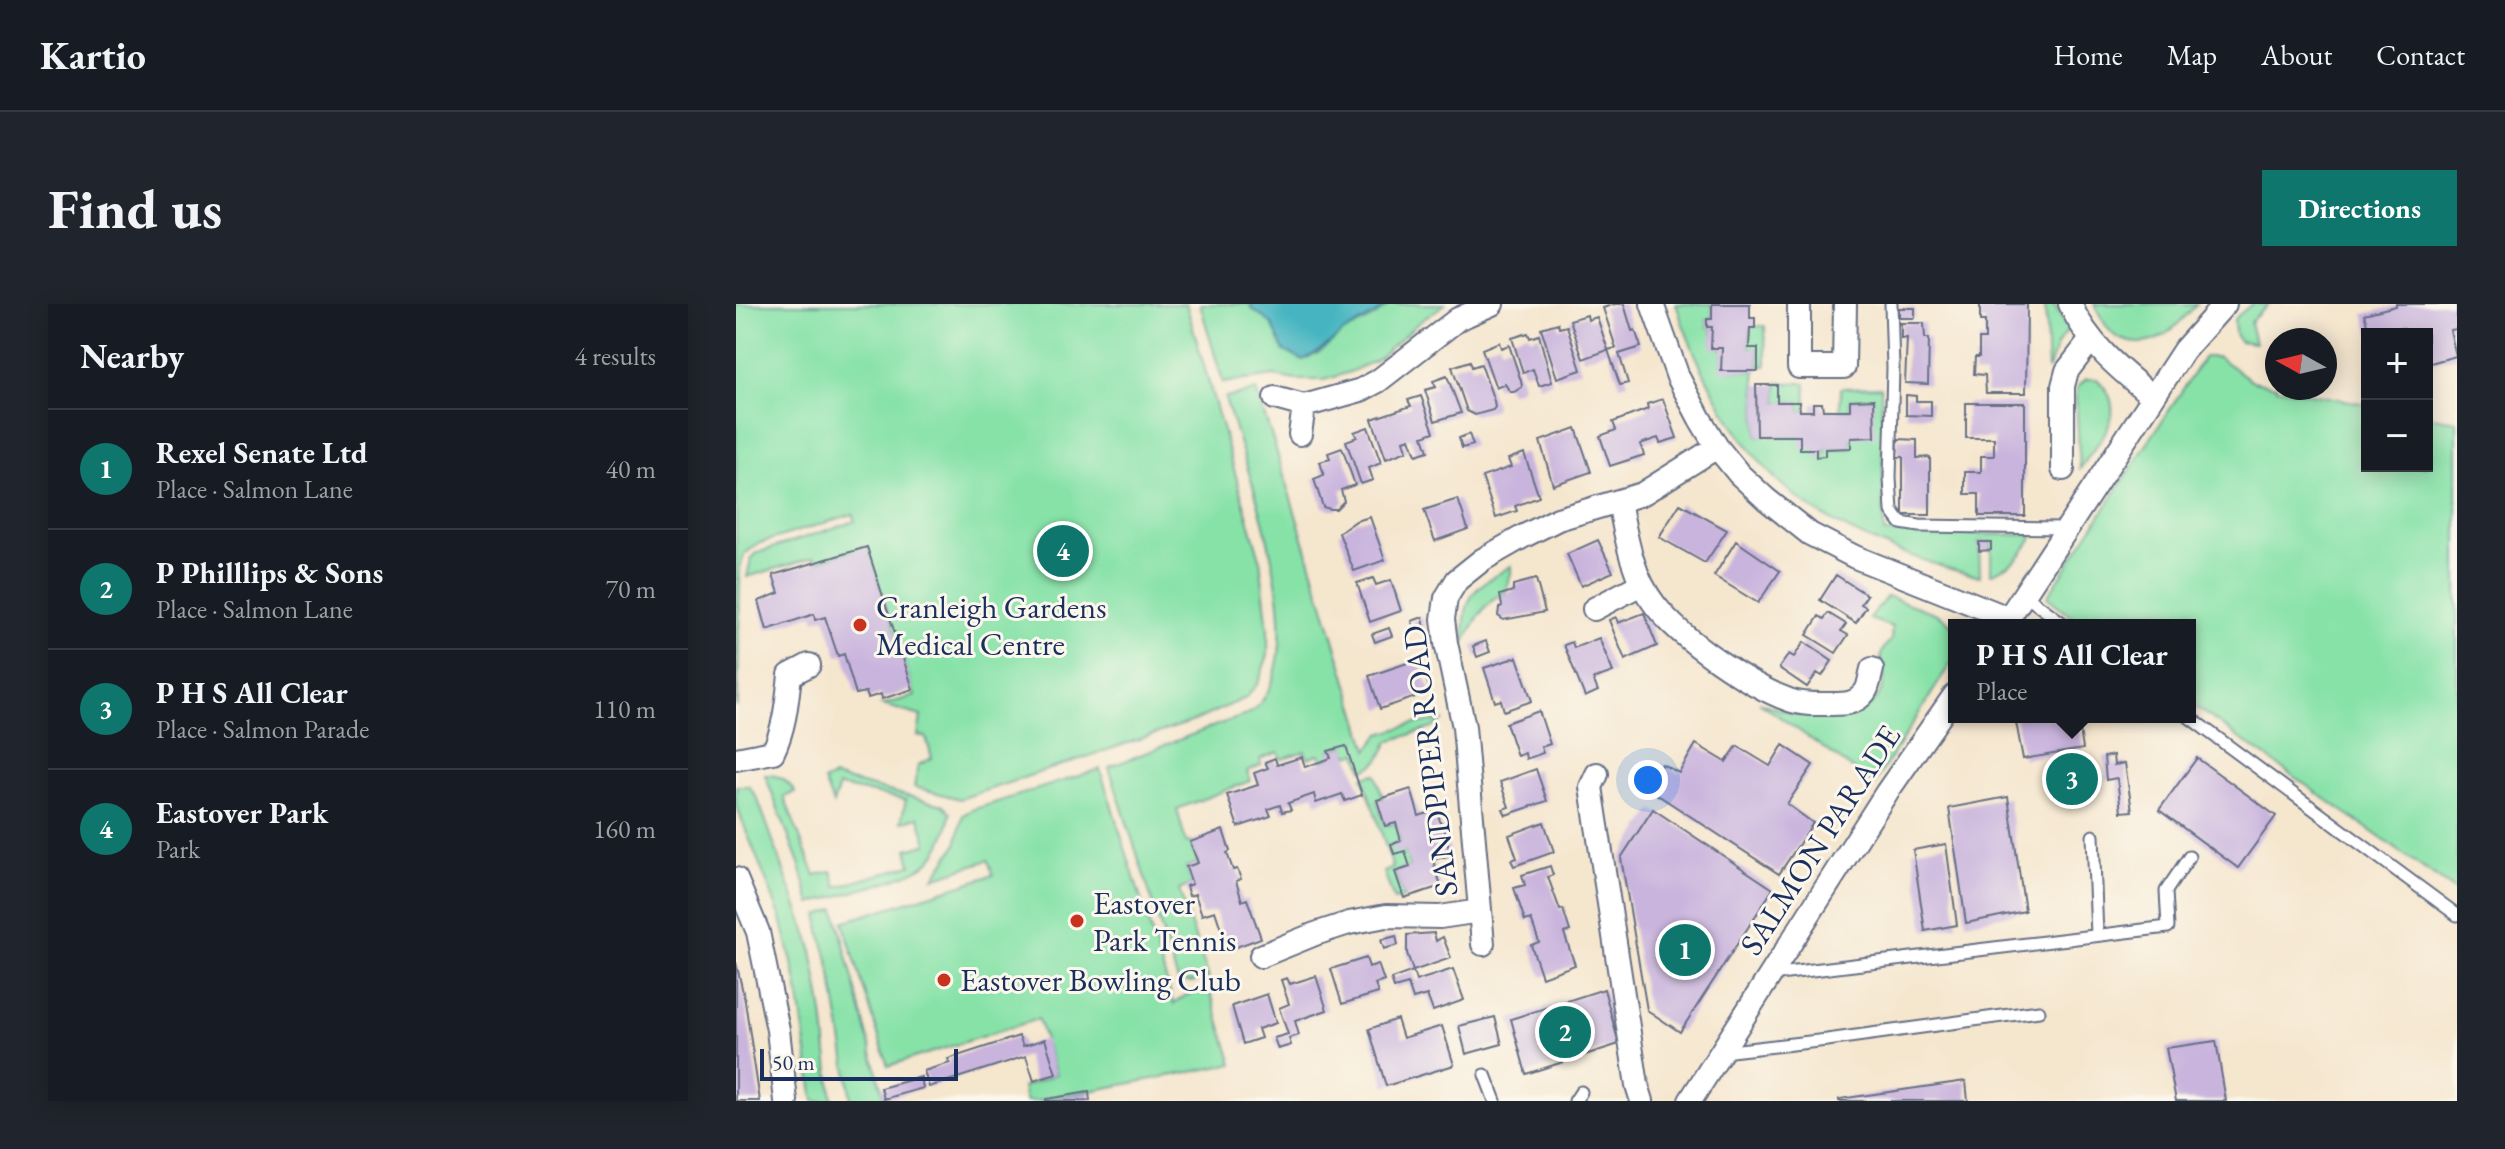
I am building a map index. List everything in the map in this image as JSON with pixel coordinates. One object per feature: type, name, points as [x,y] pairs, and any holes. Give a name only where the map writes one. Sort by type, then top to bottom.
[{"type":"street","points":[[1275,398],[1304,406],[1361,390],[1378,381],[1458,319],[1492,304]]},
{"type":"street","points":[[1652,304],[1678,377],[1717,447],[1757,491],[1810,534],[1855,557],[1999,619]]},
{"type":"street","points":[[1799,304],[1799,367],[1844,367],[1845,304]]},
{"type":"street","points":[[2070,304],[2090,341],[2153,397]]},
{"type":"street","points":[[2008,619],[2184,350],[2225,304]]},
{"type":"street","points":[[2063,469],[2063,386],[2067,371],[2090,341]]},
{"type":"street","points":[[1300,434],[1304,406]]},
{"type":"street","name":"SANDPIPER ROAD","points":[[1483,944],[1464,727],[1443,619],[1446,598],[1457,580],[1482,560],[1524,536],[1558,519],[1642,494],[1717,447]]},
{"type":"street","points":[[1619,501],[1632,562],[1653,604],[1672,624],[1747,679],[1792,701],[1852,703],[1866,691],[1872,669]]},
{"type":"street","points":[[1594,609],[1641,584]]},
{"type":"street","points":[[736,759],[773,752],[786,714],[790,675],[809,665]]},
{"type":"street","name":"SALMON PARADE","points":[[1690,1101],[1887,792],[1948,705]]},
{"type":"street","points":[[1597,774],[1591,787],[1642,1101]]},
{"type":"street","points":[[736,879],[758,932],[778,1030],[786,1101]]},
{"type":"street","points":[[1261,956],[1349,923],[1386,916],[1440,917],[1480,911]]},
{"type":"lane","points":[[1891,304],[1890,478],[1892,511],[1901,523],[1919,526],[2066,528]]},
{"type":"lane","points":[[2023,594],[2057,619]]},
{"type":"lane","points":[[2196,722],[2457,915]]},
{"type":"lane","points":[[2093,836],[2097,935]]},
{"type":"lane","points":[[1770,975],[2168,927],[2166,891],[2189,857]]},
{"type":"lane","points":[[1721,1052],[2039,1011]]},
{"type":"lane","points":[[1485,1075],[1495,1101]]},
{"type":"green space","points":[[736,304],[1186,304],[1260,559],[1268,655],[1258,683],[1246,698],[1194,721],[960,799],[914,787],[918,765],[932,758],[926,737],[918,736],[921,716],[882,705],[915,696],[867,548],[817,561],[815,557],[747,577],[751,559],[757,553],[855,521],[853,514],[757,544],[744,555],[740,568],[736,707]]},
{"type":"green space","points":[[1200,304],[1251,304],[1251,308],[1272,324],[1284,351],[1317,354],[1342,333],[1374,317],[1390,304],[1445,304],[1376,360],[1350,372],[1324,380],[1274,376],[1223,383]]},
{"type":"green space","points":[[1676,304],[1712,304],[1712,319],[1707,319],[1707,327],[1712,327],[1712,347],[1722,348],[1722,370],[1755,371],[1757,436],[1800,436],[1816,449],[1817,457],[1825,456],[1825,449],[1851,448],[1851,438],[1873,399],[1850,400],[1850,410],[1840,410],[1841,388],[1881,387],[1884,533],[2033,535],[2021,555],[1991,574],[1991,542],[1979,542],[1980,576],[1969,574],[1864,537],[1806,505],[1761,463],[1723,410]]},
{"type":"green space","points":[[2045,304],[2054,304],[2068,330],[2058,343],[2048,371]]},
{"type":"green space","points":[[2094,304],[2197,304],[2166,334],[2138,343],[2113,334]]},
{"type":"green space","points":[[2252,304],[2269,304],[2250,322],[2255,343],[2239,341],[2234,319]]},
{"type":"green space","points":[[1765,326],[1766,366],[1758,366],[1758,349],[1749,348],[1750,328]]},
{"type":"green space","points":[[2204,357],[2218,357],[2253,381],[2265,384],[2265,400],[2337,399],[2361,403],[2361,472],[2433,472],[2433,417],[2457,421],[2457,892],[2196,707],[2196,619],[2075,619],[2047,597]]},
{"type":"green space","points":[[2086,379],[2097,379],[2107,391],[2112,402],[2112,414],[2104,435],[2080,469],[2076,397],[2078,387]]},
{"type":"green space","points":[[1777,383],[1806,383],[1806,411],[1800,411],[1799,402],[1777,402]]},
{"type":"green space","points":[[1256,391],[1368,750],[1380,734],[1413,724],[1444,720],[1432,728],[1389,741],[1376,762],[1363,770],[1357,753],[1349,755],[1345,746],[1329,751],[1331,758],[1323,761],[1320,754],[1308,758],[1305,751],[1281,759],[1278,752],[1260,759],[1261,765],[1247,771],[1250,781],[1177,809],[1186,843],[1190,842],[1198,863],[1186,867],[1192,884],[1179,890],[1209,978],[1178,981],[1109,767],[1248,714],[1256,708],[1273,680],[1280,644],[1279,602],[1272,557],[1225,398]]},
{"type":"green space","points":[[1511,566],[1506,593],[1486,607],[1464,644],[1466,615],[1472,596],[1486,581]]},
{"type":"green space","points":[[1887,596],[1940,615],[1948,622],[1948,668],[1874,784],[1759,702],[1791,712],[1828,717],[1862,710],[1875,701],[1883,686],[1881,658],[1891,640],[1892,627],[1870,619]]},
{"type":"green space","points":[[1100,769],[1174,1004],[1190,994],[1211,994],[1233,1064],[1026,1101],[1023,1087],[1056,1074],[1038,1019],[888,1066],[843,922],[993,875],[988,860],[934,878],[956,845],[963,815]]},
{"type":"green space","points":[[1375,774],[1383,798],[1377,801],[1385,826],[1396,823],[1401,841],[1392,844],[1405,851],[1410,867],[1395,872],[1404,898],[1394,900],[1384,872],[1393,868],[1363,777]]},
{"type":"green space","points":[[765,775],[782,779],[795,792],[784,797],[815,875],[832,871],[837,887],[911,865],[907,849],[927,844],[919,817],[901,822],[906,800],[839,786],[833,804],[824,781],[834,777],[943,805],[950,813],[945,834],[931,859],[916,870],[811,904],[799,863]]},
{"type":"green space","points":[[736,786],[749,786],[758,800],[811,945],[823,1013],[832,1101],[814,1101],[797,983],[781,918],[736,805]]},
{"type":"green space","points":[[835,909],[884,1099],[851,1101],[819,921],[819,915]]},
{"type":"water","points":[[1251,304],[1390,304],[1303,360],[1284,351],[1272,324],[1251,308]]},
{"type":"building","points":[[1624,304],[1632,331],[1635,330],[1641,347],[1619,354],[1628,383],[1620,385],[1608,350],[1616,348],[1603,308]]},
{"type":"building","points":[[1712,304],[1750,304],[1750,318],[1755,318],[1755,328],[1750,328],[1749,348],[1758,348],[1758,371],[1721,371],[1722,348],[1711,348],[1712,327],[1707,327],[1707,319],[1712,319]]},
{"type":"building","points":[[1980,304],[2027,304],[2026,393],[1986,393],[1985,375],[1974,374],[1975,357],[1979,357],[1979,339],[1985,339],[1985,321],[1980,321]]},
{"type":"building","points":[[2457,304],[2457,329],[2450,330],[2456,356],[2433,362],[2433,328],[2368,328],[2364,314],[2396,306]]},
{"type":"building","points":[[1899,308],[1915,308],[1915,318],[1899,318]]},
{"type":"building","points":[[1587,315],[1588,320],[1597,317],[1608,350],[1583,359],[1570,320]]},
{"type":"building","points":[[1558,323],[1559,328],[1567,326],[1581,370],[1557,378],[1541,328]]},
{"type":"building","points":[[1901,323],[1924,323],[1925,338],[1929,338],[1928,384],[1905,383],[1907,338],[1901,339]]},
{"type":"building","points":[[1528,333],[1530,338],[1539,335],[1552,382],[1539,386],[1533,369],[1523,373],[1512,338]]},
{"type":"building","points":[[1499,342],[1501,348],[1509,345],[1521,381],[1522,387],[1514,392],[1510,392],[1505,384],[1496,388],[1482,349]]},
{"type":"building","points":[[1470,361],[1472,367],[1481,364],[1495,407],[1475,415],[1467,411],[1452,367]]},
{"type":"building","points":[[1447,376],[1461,413],[1435,421],[1425,390],[1436,387],[1433,381]]},
{"type":"building","points":[[1756,385],[1777,385],[1777,402],[1799,402],[1800,411],[1813,411],[1813,403],[1822,403],[1823,410],[1850,410],[1850,400],[1874,399],[1875,437],[1851,438],[1851,448],[1825,449],[1825,456],[1816,457],[1816,449],[1800,449],[1800,436],[1757,436]]},
{"type":"building","points":[[1906,395],[1916,396],[1916,401],[1931,401],[1931,416],[1906,415]]},
{"type":"building","points":[[1421,396],[1434,432],[1423,436],[1428,451],[1416,455],[1410,438],[1404,440],[1407,451],[1386,459],[1372,419],[1411,406],[1408,400]]},
{"type":"building","points":[[1663,399],[1677,438],[1660,443],[1658,438],[1640,444],[1644,455],[1610,466],[1600,436],[1616,430],[1613,422],[1648,409],[1647,404]]},
{"type":"building","points":[[1966,403],[2025,403],[2025,516],[1979,516],[1979,494],[1965,494],[1965,472],[1981,472],[1981,456],[1994,456],[1994,438],[1966,438]]},
{"type":"building","points":[[1368,427],[1381,463],[1369,468],[1373,480],[1361,484],[1346,441],[1357,437],[1354,432]]},
{"type":"building","points":[[1576,428],[1591,472],[1553,485],[1540,441]]},
{"type":"building","points":[[1469,434],[1473,445],[1462,448],[1459,438]]},
{"type":"building","points":[[1898,439],[1917,440],[1917,458],[1930,457],[1930,515],[1903,515],[1903,457],[1897,457]]},
{"type":"building","points":[[1342,448],[1355,485],[1341,490],[1344,501],[1336,509],[1330,509],[1323,507],[1314,479],[1324,475],[1320,462],[1330,459],[1328,453]]},
{"type":"building","points":[[1524,453],[1539,497],[1515,506],[1517,511],[1496,518],[1482,477],[1511,467],[1508,459]]},
{"type":"building","points":[[1458,499],[1468,529],[1435,541],[1424,510]]},
{"type":"building","points":[[1680,504],[1727,530],[1705,563],[1659,537]]},
{"type":"building","points":[[1370,517],[1385,560],[1354,571],[1339,533],[1356,521]]},
{"type":"building","points":[[1598,540],[1613,572],[1581,586],[1567,554]]},
{"type":"building","points":[[1736,541],[1780,571],[1758,603],[1714,576]]},
{"type":"building","points":[[1979,542],[1991,542],[1991,550],[1979,551]]},
{"type":"building","name":"Cranleigh Gardens Medical Centre","points":[[867,547],[913,689],[882,699],[881,694],[868,698],[866,692],[856,694],[844,654],[838,656],[825,617],[815,620],[814,614],[767,630],[759,601],[779,593],[773,575]]},
{"type":"building","points":[[1836,575],[1867,595],[1861,604],[1866,607],[1856,623],[1820,600]]},
{"type":"building","points":[[1373,578],[1376,585],[1391,580],[1401,611],[1370,622],[1357,583]]},
{"type":"building","points":[[1536,579],[1545,612],[1503,620],[1498,616],[1502,606],[1500,595],[1513,591],[1513,585]]},
{"type":"building","points":[[1644,613],[1657,646],[1625,660],[1609,620],[1616,617],[1618,623]]},
{"type":"building","points":[[1828,613],[1846,624],[1841,631],[1848,635],[1836,653],[1807,635],[1819,616],[1824,619]]},
{"type":"building","points":[[1423,617],[1425,630],[1415,632],[1412,621]]},
{"type":"building","points":[[1389,628],[1392,636],[1375,642],[1372,634]]},
{"type":"building","points":[[1599,638],[1613,672],[1593,679],[1598,691],[1585,697],[1564,645],[1572,642],[1574,648]]},
{"type":"building","points":[[1486,641],[1490,652],[1477,657],[1473,646]]},
{"type":"building","points":[[1804,642],[1832,661],[1822,676],[1817,673],[1807,687],[1779,668],[1789,654],[1794,657]]},
{"type":"building","points":[[1517,657],[1532,701],[1504,711],[1501,700],[1495,702],[1484,668]]},
{"type":"building","points":[[1419,659],[1431,692],[1380,709],[1369,676]]},
{"type":"building","points":[[1539,711],[1550,744],[1541,747],[1543,753],[1526,759],[1525,753],[1517,756],[1506,723]]},
{"type":"building","points":[[2016,723],[2079,723],[2083,749],[2023,759]]},
{"type":"building","points":[[1696,744],[1726,762],[1737,746],[1770,766],[1783,745],[1813,765],[1787,804],[1813,823],[1779,874],[1647,788],[1662,764],[1679,773]]},
{"type":"building","points":[[1346,746],[1362,795],[1345,801],[1342,794],[1316,803],[1314,794],[1288,803],[1291,810],[1282,812],[1280,805],[1268,809],[1271,816],[1238,827],[1227,795],[1258,785],[1254,773],[1268,768],[1265,762],[1275,758],[1277,765],[1302,757],[1305,767],[1331,758],[1328,751]]},
{"type":"building","points":[[2113,755],[2114,765],[2125,763],[2132,811],[2121,812],[2117,778],[2106,780],[2104,757]]},
{"type":"building","points":[[2197,758],[2276,816],[2238,868],[2159,810]]},
{"type":"building","points":[[2089,760],[2094,792],[2055,798],[2050,765]]},
{"type":"building","points":[[1536,769],[1547,801],[1506,815],[1503,809],[1509,807],[1500,782]]},
{"type":"building","points":[[1411,789],[1419,816],[1437,810],[1441,825],[1436,827],[1438,830],[1444,828],[1447,837],[1440,840],[1441,843],[1447,842],[1451,855],[1433,860],[1441,886],[1404,898],[1395,872],[1410,867],[1405,851],[1394,854],[1391,844],[1401,841],[1396,823],[1385,826],[1377,800]]},
{"type":"building","points":[[2008,797],[2025,911],[1966,923],[1949,808]]},
{"type":"building","points":[[1653,809],[1773,889],[1680,1032],[1647,1010],[1621,858]]},
{"type":"building","points":[[1544,822],[1554,852],[1514,866],[1511,860],[1517,858],[1509,835]]},
{"type":"building","points":[[1223,830],[1233,870],[1237,869],[1241,879],[1236,881],[1242,901],[1247,899],[1261,938],[1228,950],[1215,911],[1202,915],[1195,894],[1189,896],[1186,886],[1192,884],[1186,867],[1198,863],[1190,842]]},
{"type":"building","points":[[1946,844],[1957,925],[1925,931],[1913,850]]},
{"type":"building","points":[[1550,866],[1553,875],[1548,877],[1570,931],[1564,933],[1575,965],[1542,977],[1531,945],[1539,942],[1531,919],[1525,921],[1514,888],[1525,885],[1522,875]]},
{"type":"building","points":[[1434,933],[1436,941],[1443,937],[1451,958],[1413,971],[1407,953],[1407,935]]},
{"type":"building","points":[[1396,936],[1398,945],[1384,949],[1381,940]]},
{"type":"building","points":[[1366,958],[1369,967],[1378,964],[1384,981],[1375,984],[1378,993],[1342,1004],[1331,969]]},
{"type":"building","points":[[736,962],[745,1001],[760,1101],[736,1101]]},
{"type":"building","points":[[1453,969],[1464,1000],[1433,1011],[1427,995],[1413,999],[1408,984],[1394,988],[1391,979],[1413,971],[1416,981]]},
{"type":"building","points":[[1316,976],[1327,1010],[1295,1021],[1299,1035],[1289,1038],[1291,1045],[1278,1049],[1274,1038],[1288,1034],[1279,1008],[1289,1004],[1281,980],[1287,978],[1290,984]]},
{"type":"building","points":[[1604,989],[1619,1044],[1526,1074],[1511,1019]]},
{"type":"building","points":[[1267,994],[1276,1023],[1258,1029],[1261,1038],[1243,1044],[1232,1006]]},
{"type":"building","points":[[1495,1017],[1502,1044],[1466,1054],[1459,1026]]},
{"type":"building","points":[[1397,1019],[1403,1038],[1442,1026],[1454,1065],[1386,1086],[1369,1029]]},
{"type":"building","points":[[1019,1036],[1023,1046],[1045,1039],[1056,1074],[1034,1081],[1026,1056],[929,1087],[924,1071],[950,1063],[948,1059]]},
{"type":"building","points":[[2216,1041],[2226,1101],[2176,1101],[2166,1048]]},
{"type":"building","points":[[921,1077],[923,1088],[884,1099],[881,1088]]},
{"type":"building","points":[[1966,1081],[1968,1101],[1839,1101],[1839,1099]]},
{"type":"building","points":[[1089,1092],[1090,1101],[1046,1101],[1046,1099]]},
{"type":"place","name":"Eastover Park","points":[[1063,551]]},
{"type":"place","name":"Cranleigh Gardens Medical Centre","points":[[860,625]]},
{"type":"place","name":"P H S All Clear","points":[[2072,779]]},
{"type":"place","name":"Eastover Park Tennis","points":[[1077,921]]},
{"type":"place","name":"Rexel Senate Ltd","points":[[1685,950]]},
{"type":"place","name":"Eastover Bowling Club","points":[[944,980]]},
{"type":"place","name":"P Philllips & Sons","points":[[1565,1032]]}]
